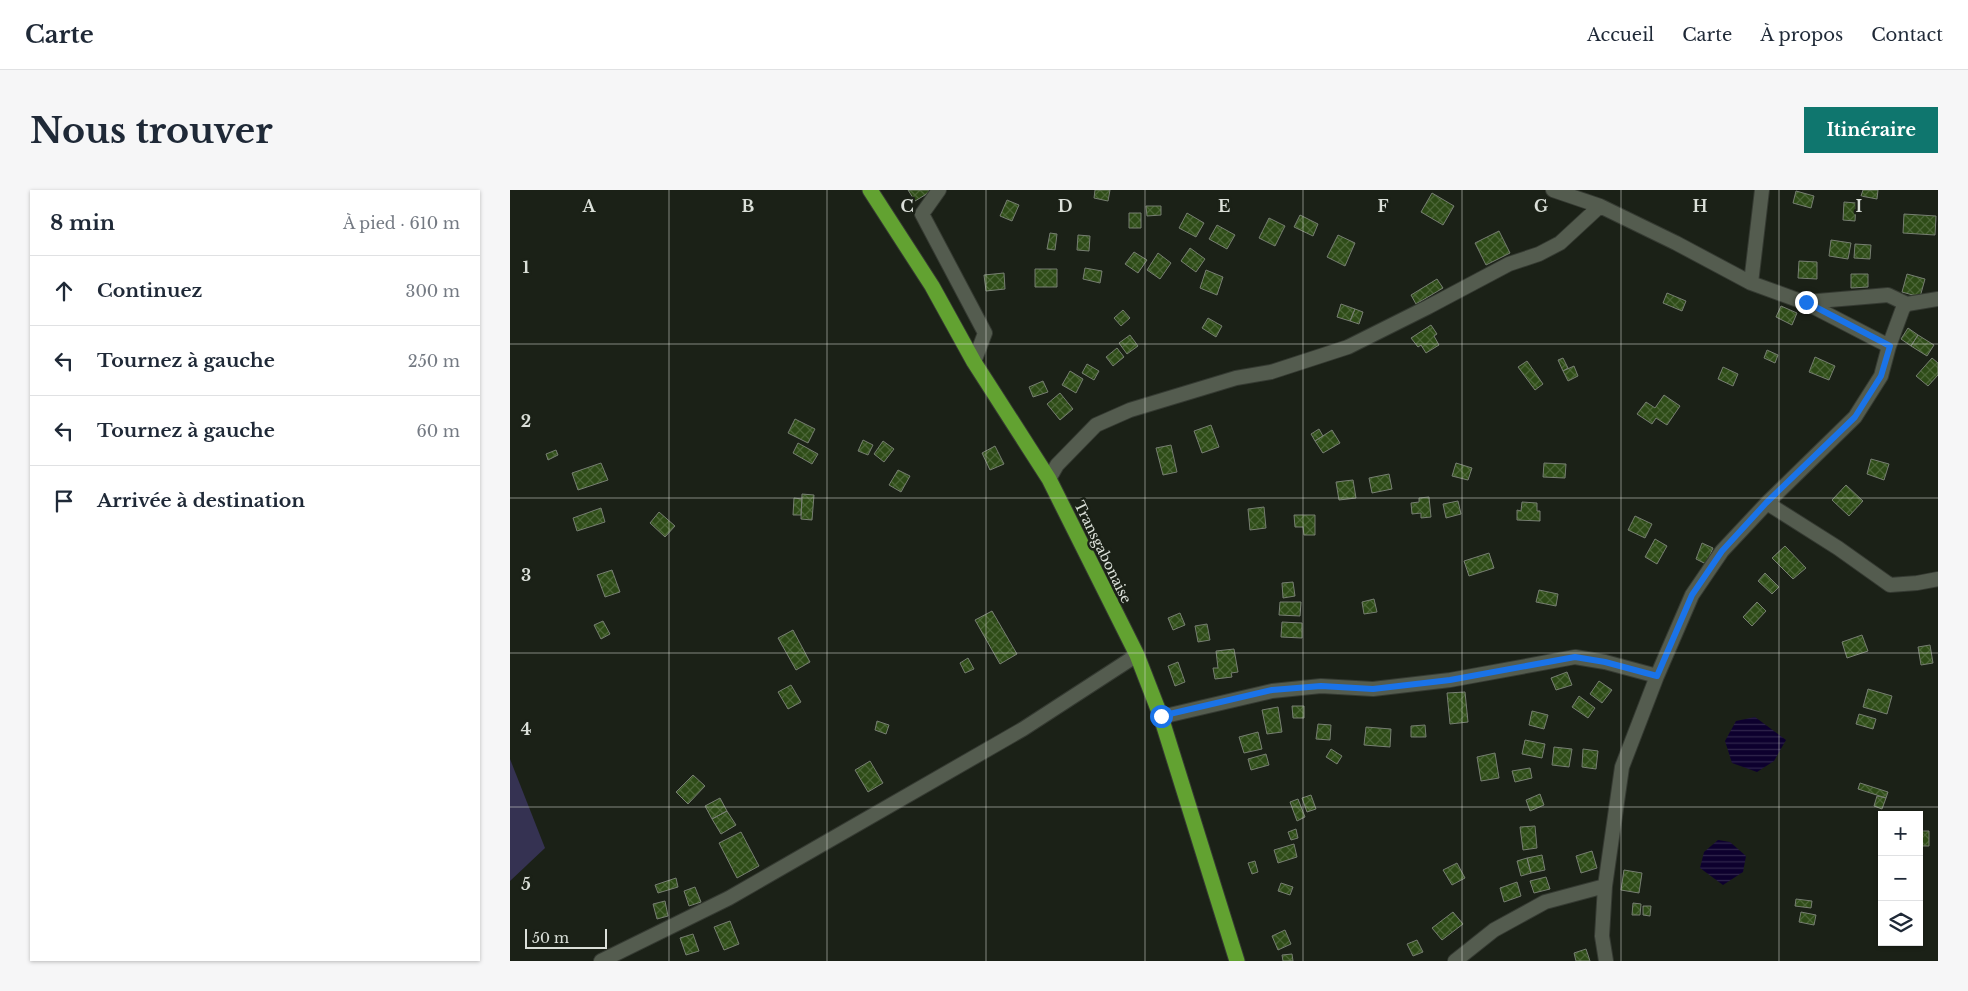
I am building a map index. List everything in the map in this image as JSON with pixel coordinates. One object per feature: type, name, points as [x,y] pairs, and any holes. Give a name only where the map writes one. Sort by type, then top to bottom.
[{"type":"highway","name":"Transgabonaise","points":[[870,190],[932,286],[974,362],[1049,479],[1137,656],[1161,716],[1237,961]]},
{"type":"street","points":[[939,190],[922,214],[985,333],[974,362]]},
{"type":"street","points":[[1553,190],[1600,206],[1676,242],[1752,283],[1806,302],[1890,346]]},
{"type":"street","points":[[1752,283],[1762,190]]},
{"type":"street","points":[[1049,479],[1057,466],[1096,425],[1130,410],[1236,378],[1270,372],[1348,347],[1508,264],[1539,254],[1560,243],[1600,206]]},
{"type":"street","points":[[1806,302],[1888,295],[1907,304],[1938,300]]},
{"type":"street","points":[[1606,961],[1602,936],[1605,886],[1622,767],[1657,676],[1692,595],[1722,551],[1766,503],[1855,417],[1881,376],[1890,346],[1907,304]]},
{"type":"street","points":[[1766,503],[1838,548],[1890,585],[1938,579]]},
{"type":"street","points":[[600,961],[729,898],[1023,729],[1137,656]]},
{"type":"street","points":[[1161,716],[1272,690],[1321,686],[1373,689],[1450,680],[1575,657],[1605,662],[1657,676]]},
{"type":"street","points":[[1455,961],[1494,930],[1545,902],[1605,886]]},
{"type":"shaded area","points":[[1755,717],[1786,740],[1774,761],[1757,772],[1732,763],[1725,741],[1736,721]]},
{"type":"shaded area","points":[[510,759],[545,848],[510,881]]},
{"type":"shaded area","points":[[1718,840],[1730,842],[1746,856],[1743,872],[1723,885],[1700,868],[1704,852]]},
{"type":"building","points":[[908,190],[929,190],[930,192],[915,201]]},
{"type":"building","points":[[1095,190],[1110,190],[1108,201],[1094,198]]},
{"type":"building","points":[[1863,190],[1878,190],[1877,199],[1861,196]]},
{"type":"building","points":[[1796,191],[1814,196],[1811,208],[1793,203]]},
{"type":"building","points":[[1432,193],[1454,206],[1443,225],[1421,212]]},
{"type":"building","points":[[1007,200],[1019,205],[1012,221],[1000,216]]},
{"type":"building","points":[[1844,202],[1856,203],[1855,221],[1843,220]]},
{"type":"building","points":[[1146,206],[1161,206],[1161,215],[1147,216]]},
{"type":"building","points":[[1129,213],[1141,213],[1141,228],[1129,228]]},
{"type":"building","points":[[1187,213],[1204,223],[1196,237],[1179,228]]},
{"type":"building","points":[[1904,214],[1936,216],[1935,235],[1903,233]]},
{"type":"building","points":[[1300,215],[1318,224],[1313,236],[1294,227]]},
{"type":"building","points":[[1269,218],[1285,226],[1275,246],[1259,238]]},
{"type":"building","points":[[1217,225],[1235,235],[1227,249],[1209,239]]},
{"type":"building","points":[[1499,231],[1510,253],[1486,265],[1475,243]]},
{"type":"building","points":[[1050,233],[1057,234],[1055,250],[1047,249]]},
{"type":"building","points":[[1078,235],[1090,236],[1089,251],[1077,250]]},
{"type":"building","points":[[1338,235],[1355,243],[1345,266],[1327,257]]},
{"type":"building","points":[[1831,240],[1851,243],[1848,259],[1829,256]]},
{"type":"building","points":[[1855,244],[1871,245],[1870,259],[1854,258]]},
{"type":"building","points":[[1190,248],[1205,259],[1196,272],[1181,261]]},
{"type":"building","points":[[1134,252],[1147,260],[1138,273],[1125,264]]},
{"type":"building","points":[[1158,253],[1171,263],[1160,279],[1147,270]]},
{"type":"building","points":[[1799,261],[1817,262],[1817,279],[1798,278]]},
{"type":"building","points":[[1085,268],[1102,271],[1100,283],[1083,279]]},
{"type":"building","points":[[1035,269],[1057,269],[1057,287],[1035,287]]},
{"type":"building","points":[[1206,270],[1223,277],[1217,295],[1200,288]]},
{"type":"building","points":[[1004,273],[1005,289],[986,291],[984,275]]},
{"type":"building","points":[[1851,274],[1868,274],[1868,287],[1851,288]]},
{"type":"building","points":[[1907,274],[1925,279],[1920,297],[1902,292]]},
{"type":"building","points":[[1437,279],[1443,288],[1416,304],[1411,295]]},
{"type":"building","points":[[1667,293],[1686,301],[1682,311],[1663,303]]},
{"type":"building","points":[[1341,304],[1355,309],[1350,321],[1337,317]]},
{"type":"building","points":[[1781,306],[1797,313],[1792,325],[1776,317]]},
{"type":"building","points":[[1355,309],[1363,312],[1359,324],[1350,321]]},
{"type":"building","points":[[1123,310],[1130,318],[1121,326],[1114,318]]},
{"type":"building","points":[[1208,318],[1222,326],[1216,337],[1202,328]]},
{"type":"building","points":[[1431,325],[1437,334],[1434,336],[1439,345],[1426,353],[1421,345],[1418,347],[1411,338]]},
{"type":"building","points":[[1908,328],[1918,335],[1911,346],[1901,339]]},
{"type":"building","points":[[1130,335],[1138,346],[1127,354],[1119,343]]},
{"type":"building","points":[[1918,335],[1934,345],[1927,356],[1911,346]]},
{"type":"building","points":[[1117,348],[1124,357],[1113,366],[1106,357]]},
{"type":"building","points":[[1767,350],[1778,355],[1775,363],[1764,358]]},
{"type":"building","points":[[1815,357],[1835,366],[1829,380],[1809,372]]},
{"type":"building","points":[[1563,358],[1568,368],[1563,371],[1558,360]]},
{"type":"building","points":[[1932,358],[1938,363],[1938,375],[1928,386],[1916,376]]},
{"type":"building","points":[[1527,361],[1543,384],[1535,390],[1518,367]]},
{"type":"building","points":[[1087,364],[1099,371],[1094,380],[1082,373]]},
{"type":"building","points":[[1574,366],[1578,376],[1568,381],[1563,371]]},
{"type":"building","points":[[1723,367],[1738,374],[1733,386],[1718,379]]},
{"type":"building","points":[[1070,371],[1083,379],[1076,393],[1062,385]]},
{"type":"building","points":[[1043,381],[1048,392],[1033,397],[1029,387]]},
{"type":"building","points":[[1060,393],[1073,409],[1060,420],[1047,404]]},
{"type":"building","points":[[1664,395],[1680,406],[1667,425],[1656,418],[1652,424],[1637,414],[1646,402],[1655,408]]},
{"type":"building","points":[[795,419],[815,429],[808,443],[788,433]]},
{"type":"building","points":[[1211,425],[1219,447],[1202,453],[1194,431]]},
{"type":"building","points":[[1319,429],[1323,436],[1315,441],[1311,434]]},
{"type":"building","points":[[1332,430],[1340,443],[1323,453],[1315,441]]},
{"type":"building","points":[[863,440],[873,445],[868,455],[858,451]]},
{"type":"building","points":[[883,441],[894,449],[884,462],[874,454]]},
{"type":"building","points":[[798,443],[818,454],[812,464],[793,453]]},
{"type":"building","points":[[1171,445],[1177,472],[1163,475],[1156,448]]},
{"type":"building","points":[[995,446],[1004,464],[990,470],[982,453]]},
{"type":"building","points":[[556,450],[558,455],[548,460],[546,454]]},
{"type":"building","points":[[1871,459],[1889,464],[1884,480],[1867,474]]},
{"type":"building","points":[[601,463],[608,480],[578,490],[572,473]]},
{"type":"building","points":[[1456,463],[1472,468],[1468,480],[1452,476]]},
{"type":"building","points":[[1544,463],[1566,464],[1565,478],[1543,477]]},
{"type":"building","points":[[898,470],[910,476],[901,492],[889,485]]},
{"type":"building","points":[[1389,474],[1392,489],[1372,493],[1369,478]]},
{"type":"building","points":[[1353,480],[1356,498],[1339,500],[1336,482]]},
{"type":"building","points":[[1846,485],[1863,501],[1849,516],[1832,500]]},
{"type":"building","points":[[802,494],[814,495],[812,520],[801,519]]},
{"type":"building","points":[[1429,497],[1431,517],[1421,518],[1421,513],[1412,514],[1411,503],[1419,502],[1419,498]]},
{"type":"building","points":[[794,498],[802,499],[801,515],[793,515]]},
{"type":"building","points":[[1458,501],[1461,514],[1446,518],[1443,504]]},
{"type":"building","points":[[1522,502],[1537,503],[1537,511],[1540,511],[1540,521],[1517,520],[1517,510],[1521,511]]},
{"type":"building","points":[[1264,507],[1266,528],[1250,530],[1248,509]]},
{"type":"building","points":[[601,508],[605,522],[577,531],[573,518]]},
{"type":"building","points":[[659,512],[675,526],[665,537],[650,523]]},
{"type":"building","points":[[1294,515],[1315,515],[1315,535],[1304,535],[1303,527],[1295,527]]},
{"type":"building","points":[[1635,516],[1652,524],[1645,538],[1628,530]]},
{"type":"building","points":[[1655,539],[1667,546],[1657,564],[1645,557]]},
{"type":"building","points":[[1702,543],[1713,548],[1706,564],[1696,559]]},
{"type":"building","points":[[1785,546],[1806,568],[1793,579],[1772,558]]},
{"type":"building","points":[[1489,553],[1494,568],[1469,576],[1464,561]]},
{"type":"building","points":[[612,570],[620,592],[605,597],[597,575]]},
{"type":"building","points":[[1765,573],[1779,587],[1772,594],[1758,581]]},
{"type":"building","points":[[1293,582],[1295,596],[1283,598],[1282,583]]},
{"type":"building","points":[[1539,590],[1558,594],[1556,606],[1536,602]]},
{"type":"building","points":[[1374,599],[1377,612],[1364,614],[1362,602]]},
{"type":"building","points":[[1280,602],[1301,602],[1300,616],[1279,615]]},
{"type":"building","points":[[1757,602],[1766,611],[1752,626],[1743,617]]},
{"type":"building","points":[[992,611],[1017,654],[1000,664],[975,620]]},
{"type":"building","points":[[1180,613],[1185,625],[1173,630],[1168,618]]},
{"type":"building","points":[[603,621],[610,634],[601,639],[594,625]]},
{"type":"building","points":[[1282,622],[1302,623],[1302,638],[1281,637]]},
{"type":"building","points":[[1207,624],[1210,640],[1198,642],[1195,626]]},
{"type":"building","points":[[793,630],[810,662],[796,670],[778,638]]},
{"type":"building","points":[[1862,635],[1868,651],[1847,658],[1842,642]]},
{"type":"building","points":[[1930,645],[1933,663],[1921,665],[1918,647]]},
{"type":"building","points":[[1234,649],[1238,672],[1231,673],[1232,677],[1215,679],[1213,668],[1218,668],[1216,651]]},
{"type":"building","points":[[968,658],[974,669],[965,673],[960,663]]},
{"type":"building","points":[[1178,662],[1185,682],[1175,686],[1168,666]]},
{"type":"building","points":[[1567,672],[1572,685],[1556,690],[1551,678]]},
{"type":"building","points":[[1599,681],[1612,690],[1602,703],[1590,694]]},
{"type":"building","points":[[791,685],[801,702],[788,709],[778,692]]},
{"type":"building","points":[[1868,689],[1892,696],[1887,714],[1863,707]]},
{"type":"building","points":[[1465,692],[1468,722],[1450,724],[1447,693]]},
{"type":"building","points":[[1579,696],[1595,708],[1588,718],[1572,707]]},
{"type":"building","points":[[1292,706],[1304,706],[1304,718],[1293,718]]},
{"type":"building","points":[[1278,707],[1282,732],[1267,734],[1262,710]]},
{"type":"building","points":[[1532,711],[1548,715],[1544,729],[1529,725]]},
{"type":"building","points":[[1859,714],[1876,719],[1873,729],[1856,724]]},
{"type":"building","points":[[877,721],[889,725],[886,734],[875,730]]},
{"type":"building","points":[[1318,724],[1331,725],[1330,740],[1316,739]]},
{"type":"building","points":[[1425,725],[1426,737],[1411,737],[1411,726]]},
{"type":"building","points":[[1366,727],[1391,729],[1390,747],[1364,745]]},
{"type":"building","points":[[1258,732],[1262,749],[1244,753],[1239,737]]},
{"type":"building","points":[[1525,740],[1545,744],[1542,758],[1522,754]]},
{"type":"building","points":[[1554,747],[1572,749],[1569,767],[1552,765]]},
{"type":"building","points":[[1331,749],[1342,756],[1337,764],[1326,757]]},
{"type":"building","points":[[1583,749],[1598,751],[1596,769],[1582,767]]},
{"type":"building","points":[[1495,753],[1499,778],[1481,781],[1477,757]]},
{"type":"building","points":[[1266,754],[1269,765],[1251,770],[1248,759]]},
{"type":"building","points":[[870,761],[883,783],[868,792],[855,770]]},
{"type":"building","points":[[1530,768],[1532,778],[1515,782],[1512,771]]},
{"type":"building","points":[[693,775],[705,786],[688,804],[676,792]]},
{"type":"building","points":[[1860,783],[1888,792],[1886,798],[1858,789]]},
{"type":"building","points":[[1540,794],[1544,805],[1530,811],[1526,800]]},
{"type":"building","points":[[1311,795],[1316,809],[1307,812],[1302,798]]},
{"type":"building","points":[[1877,796],[1886,798],[1882,809],[1874,806]]},
{"type":"building","points":[[720,798],[727,811],[712,819],[705,806]]},
{"type":"building","points":[[1298,799],[1305,817],[1297,821],[1290,802]]},
{"type":"building","points":[[727,811],[736,825],[721,834],[712,819]]},
{"type":"building","points":[[1535,826],[1537,848],[1523,850],[1520,827]]},
{"type":"building","points":[[1296,829],[1298,838],[1291,840],[1288,832]]},
{"type":"building","points":[[1923,831],[1929,831],[1929,846],[1923,846]]},
{"type":"building","points":[[741,832],[759,866],[737,878],[719,843]]},
{"type":"building","points":[[1294,844],[1297,857],[1278,863],[1274,850]]},
{"type":"building","points":[[1592,851],[1597,868],[1581,873],[1576,856]]},
{"type":"building","points":[[1542,855],[1545,870],[1531,873],[1527,858]]},
{"type":"building","points":[[1527,858],[1531,873],[1521,876],[1517,861]]},
{"type":"building","points":[[1255,861],[1258,872],[1252,874],[1248,863]]},
{"type":"building","points":[[1457,863],[1465,878],[1452,885],[1443,870]]},
{"type":"building","points":[[1624,870],[1642,873],[1639,893],[1621,890]]},
{"type":"building","points":[[1546,877],[1550,889],[1534,893],[1530,881]]},
{"type":"building","points":[[676,878],[678,887],[658,893],[655,885]]},
{"type":"building","points":[[1517,882],[1521,896],[1504,902],[1500,888]]},
{"type":"building","points":[[1281,883],[1293,887],[1290,895],[1278,891]]},
{"type":"building","points":[[695,887],[701,902],[689,906],[684,891]]},
{"type":"building","points":[[1796,899],[1812,901],[1811,908],[1795,906]]},
{"type":"building","points":[[665,901],[668,916],[657,919],[653,904]]},
{"type":"building","points":[[1633,903],[1641,904],[1640,915],[1632,915]]},
{"type":"building","points":[[1643,906],[1651,906],[1650,916],[1643,915]]},
{"type":"building","points":[[1453,912],[1463,924],[1442,940],[1432,928]]},
{"type":"building","points":[[1801,912],[1816,915],[1814,925],[1799,922]]},
{"type":"building","points":[[730,921],[739,944],[724,950],[714,927]]},
{"type":"building","points":[[1285,930],[1291,944],[1278,950],[1272,936]]},
{"type":"building","points":[[693,934],[699,951],[686,955],[680,938]]},
{"type":"building","points":[[1417,940],[1423,952],[1413,956],[1407,944]]},
{"type":"building","points":[[1586,949],[1590,961],[1576,961],[1574,953]]},
{"type":"building","points":[[1292,954],[1293,961],[1283,961],[1282,955]]},
{"type":"route","points":[[1161,716],[1272,690],[1321,686],[1373,689],[1450,680],[1575,657],[1605,662],[1657,676],[1692,595],[1722,551],[1766,503],[1855,417],[1881,376],[1890,346],[1806,302]]}]
